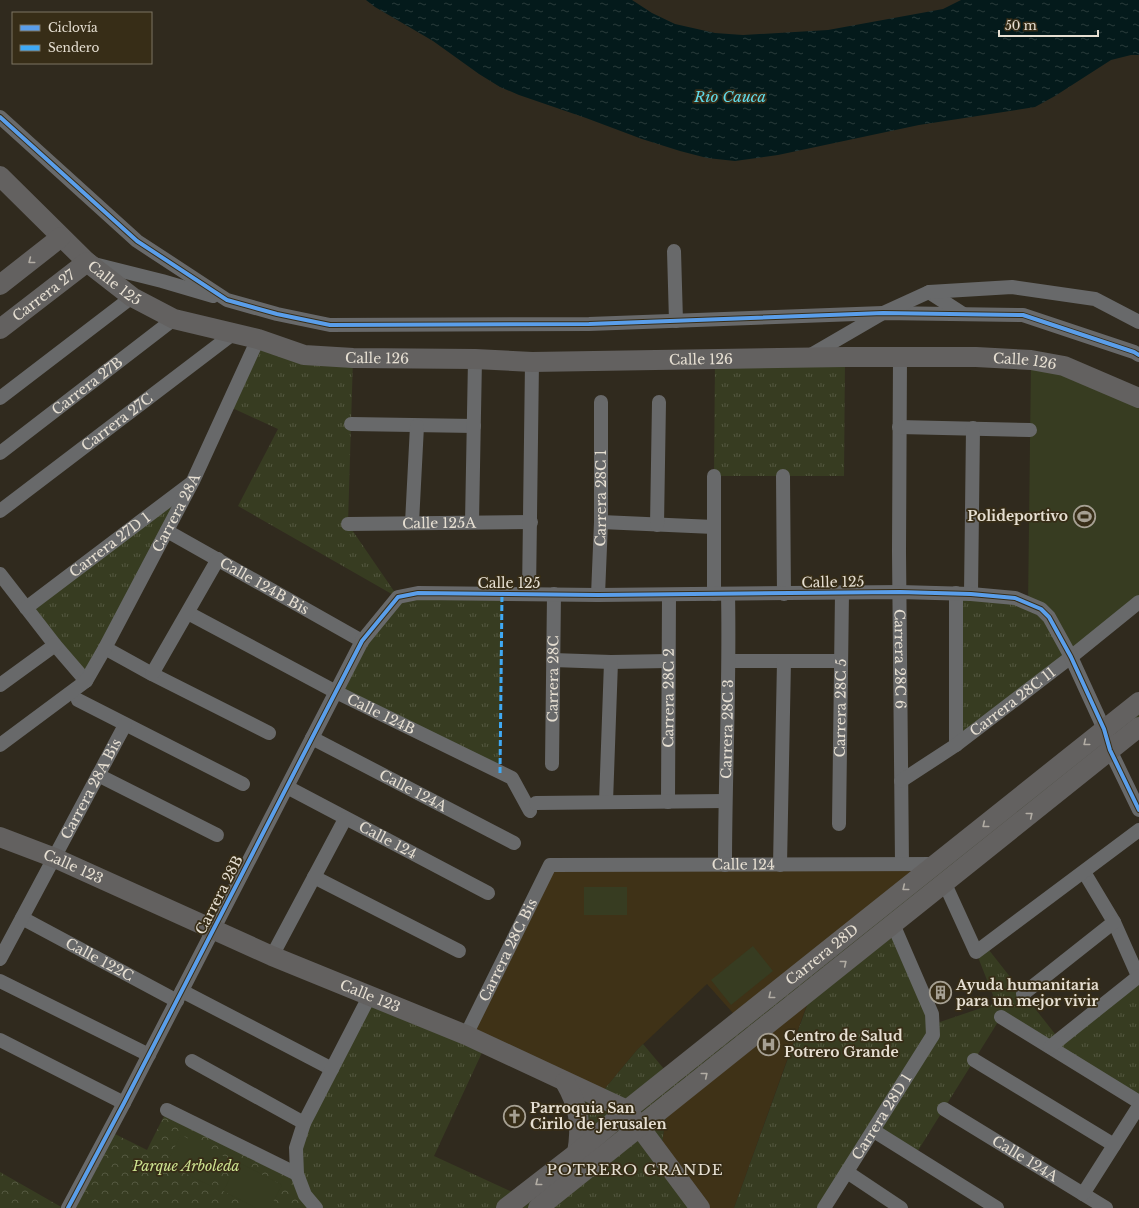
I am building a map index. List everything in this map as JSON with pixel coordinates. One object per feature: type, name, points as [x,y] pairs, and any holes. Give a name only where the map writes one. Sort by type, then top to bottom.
[{"type":"street","points":[[0,117],[137,241],[227,300]]},
{"type":"street","name":"Calle 125","points":[[0,176],[87,262],[132,297],[174,319],[258,340]]},
{"type":"street","points":[[0,285],[61,237]]},
{"type":"street","points":[[674,251],[676,321]]},
{"type":"street","points":[[87,262],[162,281],[277,314],[330,325],[589,324],[883,313],[1023,315],[1134,352],[1139,355]]},
{"type":"street","name":"Carrera 27","points":[[0,329],[87,262]]},
{"type":"street","points":[[807,358],[883,313],[929,292],[1012,287],[1095,299],[1139,322]]},
{"type":"street","points":[[929,292],[964,314]]},
{"type":"street","points":[[0,398],[132,297]]},
{"type":"street","name":"Carrera 27B","points":[[0,453],[174,319]]},
{"type":"street","name":"Carrera 27C","points":[[0,511],[234,333]]},
{"type":"street","name":"Calle 126","points":[[258,340],[304,355],[353,358],[475,359],[532,362],[900,357],[976,357],[1031,360],[1064,366],[1139,398]]},
{"type":"street","name":"Carrera 28A","points":[[86,681],[193,481],[258,340]]},
{"type":"street","name":"Carrera 28C 6","points":[[900,357],[899,427],[902,864]]},
{"type":"street","points":[[472,522],[475,359]]},
{"type":"street","points":[[529,594],[532,362]]},
{"type":"street","name":"Carrera 28C 1","points":[[598,595],[601,522],[601,402]]},
{"type":"street","points":[[657,525],[658,402]]},
{"type":"street","points":[[351,424],[474,426]]},
{"type":"street","points":[[412,523],[417,426]]},
{"type":"street","points":[[899,427],[1030,430]]},
{"type":"street","points":[[971,594],[973,428]]},
{"type":"street","points":[[714,476],[714,594]]},
{"type":"street","points":[[783,476],[784,594]]},
{"type":"street","name":"Carrera 27D 1","points":[[26,608],[193,481]]},
{"type":"street","name":"Calle 125A","points":[[348,524],[531,522]]},
{"type":"street","points":[[601,522],[714,527]]},
{"type":"street","name":"Calle 124B Bis","points":[[167,531],[362,641]]},
{"type":"street","points":[[152,674],[218,559]]},
{"type":"street","points":[[0,574],[55,645],[86,681],[0,745]]},
{"type":"street","name":"Calle 125","points":[[398,597],[418,593],[669,595],[900,592],[956,593],[1015,598],[1041,609],[1049,617],[1071,657],[1104,730],[1110,750],[1139,810]]},
{"type":"street","name":"Carrera 28C 5","points":[[839,824],[842,593]]},
{"type":"street","points":[[956,593],[956,745]]},
{"type":"street","name":"Carrera 28C","points":[[552,764],[554,594]]},
{"type":"street","name":"Carrera 28C 3","points":[[725,865],[725,801],[729,661],[728,594]]},
{"type":"street","name":"Carrera 28C 2","points":[[668,802],[669,595]]},
{"type":"street","name":"Carrera 28B","points":[[68,1208],[149,1055],[362,641],[398,597]]},
{"type":"street","name":"Carrera 28C 11","points":[[901,781],[956,745],[1071,657],[1139,602]]},
{"type":"street","name":"Calle 124B","points":[[188,612],[336,692],[512,778],[533,807],[606,802]]},
{"type":"street","points":[[0,686],[55,645]]},
{"type":"street","points":[[105,648],[152,674],[269,733]]},
{"type":"street","points":[[553,660],[612,662],[668,661]]},
{"type":"street","points":[[729,661],[841,661]]},
{"type":"street","points":[[780,865],[784,661]]},
{"type":"street","points":[[612,662],[606,802],[725,801]]},
{"type":"street","points":[[78,700],[243,784]]},
{"type":"street","name":"Carrera 28D","points":[[506,1208],[577,1153],[627,1110],[1139,702]]},
{"type":"street","name":"Carrera 28A Bis","points":[[0,959],[125,725]]},
{"type":"street","name":"Carrera 28D","points":[[538,1208],[639,1126],[945,884],[1139,727]]},
{"type":"street","name":"Calle 124A","points":[[312,738],[514,842]]},
{"type":"street","points":[[98,775],[217,835]]},
{"type":"street","name":"Calle 124","points":[[287,787],[345,819],[488,893]]},
{"type":"street","points":[[272,956],[345,819]]},
{"type":"street","points":[[945,884],[976,952],[1139,830]]},
{"type":"street","name":"Calle 123","points":[[0,837],[55,858],[272,956],[466,1035],[627,1110],[700,1208]]},
{"type":"street","name":"Calle 124","points":[[550,865],[936,864]]},
{"type":"street","name":"Carrera 28C Bis","points":[[466,1035],[550,865]]},
{"type":"street","points":[[1050,1047],[1139,976],[1114,922],[1084,872]]},
{"type":"street","points":[[314,877],[459,951]]},
{"type":"street","name":"Calle 122C","points":[[22,918],[179,996],[332,1069]]},
{"type":"street","points":[[1023,994],[1114,922]]},
{"type":"street","name":"Carrera 28D 1","points":[[824,1208],[874,1131],[933,1035],[934,1024],[932,1014],[893,924]]},
{"type":"street","points":[[0,981],[149,1055]]},
{"type":"street","points":[[316,1208],[305,1195],[297,1174],[296,1148],[304,1123],[369,996]]},
{"type":"street","points":[[1001,1017],[1139,1102]]},
{"type":"street","points":[[0,1040],[124,1103]]},
{"type":"street","points":[[974,1060],[1114,1145]]},
{"type":"street","points":[[192,1061],[304,1123]]},
{"type":"street","points":[[565,1082],[572,1094],[580,1123],[580,1138],[577,1153]]},
{"type":"street","points":[[1083,1194],[1139,1106]]},
{"type":"street","name":"Calle 124A","points":[[944,1109],[1106,1208]]},
{"type":"street","points":[[167,1110],[297,1174]]},
{"type":"street","points":[[874,1131],[996,1208]]},
{"type":"street","points":[[847,1172],[901,1208]]},
{"type":"shaded area","points":[[936,864],[740,1021],[707,984],[637,1050],[598,1097],[466,1035],[550,865]]},
{"type":"shaded area","name":"Centro de Salud Potrero Grande","points":[[813,988],[734,1208],[700,1208],[662,1145],[665,1121],[669,1110]]},
{"type":"green space","points":[[258,339],[353,358],[348,524],[398,597],[502,594],[500,773],[336,692],[397,597],[238,506],[278,429],[228,406]]},
{"type":"green space","points":[[845,357],[844,476],[714,476],[715,359]]},
{"type":"green space","name":"Polideportivo","points":[[1031,360],[1139,398],[1139,602],[1071,657],[1049,617],[1028,604]]},
{"type":"green space","points":[[193,481],[86,681],[26,608]]},
{"type":"green space","points":[[956,593],[1041,609],[1071,657],[956,745]]},
{"type":"green space","points":[[1139,702],[1139,727],[893,924],[934,1024],[996,1003],[976,952],[985,945],[1059,1039],[1139,976],[1139,1102],[1001,1017],[914,1157],[874,1131],[824,1208],[734,1208],[813,989],[669,1110],[665,1121],[662,1145],[700,1208],[316,1208],[297,1174],[304,1123],[369,997],[486,1044],[434,1156],[521,1196],[577,1153],[572,1094],[598,1097],[643,1044],[670,1076]]},
{"type":"green space","points":[[584,887],[627,887],[627,915],[584,915]]},
{"type":"green space","points":[[753,946],[773,971],[731,1005],[711,980]]},
{"type":"green space","name":"Parque Arboleda","points":[[167,1110],[297,1174],[316,1208],[68,1208],[109,1131],[147,1150]]},
{"type":"green space","points":[[181,1135],[225,1157],[211,1186],[166,1164]]},
{"type":"green space","points":[[238,1162],[282,1185],[270,1208],[256,1208],[223,1191]]},
{"type":"green space","points":[[0,1172],[63,1208],[0,1208]]},
{"type":"water","name":"Río Cauca","points":[[366,0],[632,0],[652,13],[675,24],[715,33],[743,35],[828,30],[943,9],[961,0],[1139,0],[1139,55],[1131,55],[1111,60],[1035,107],[919,125],[778,155],[735,161],[707,158],[680,151],[642,139],[500,87],[433,41],[375,7]]},
{"type":"marked path","points":[[500,773],[502,594]]},
{"type":"cycle path","points":[[0,117],[137,241],[227,300],[277,314],[330,325],[589,324],[883,313],[1023,315],[1134,352],[1139,355]]},
{"type":"cycle path","points":[[68,1208],[124,1103],[362,641],[398,597],[418,593],[598,595],[900,592],[971,594],[1015,598],[1041,609],[1049,617],[1071,657],[1104,729],[1110,750],[1139,810]]},
{"type":"place","name":"Polideportivo","points":[[1084,516]]},
{"type":"place","name":"Ayuda humanitaria para un mejor vivir","points":[[940,993]]},
{"type":"place","name":"Centro de Salud Potrero Grande","points":[[768,1044]]},
{"type":"place","name":"Parroquia San Cirilo de Jerusalen","points":[[515,1116]]},
{"type":"district","name":"POTRERO GRANDE","points":[[635,1170]]}]
